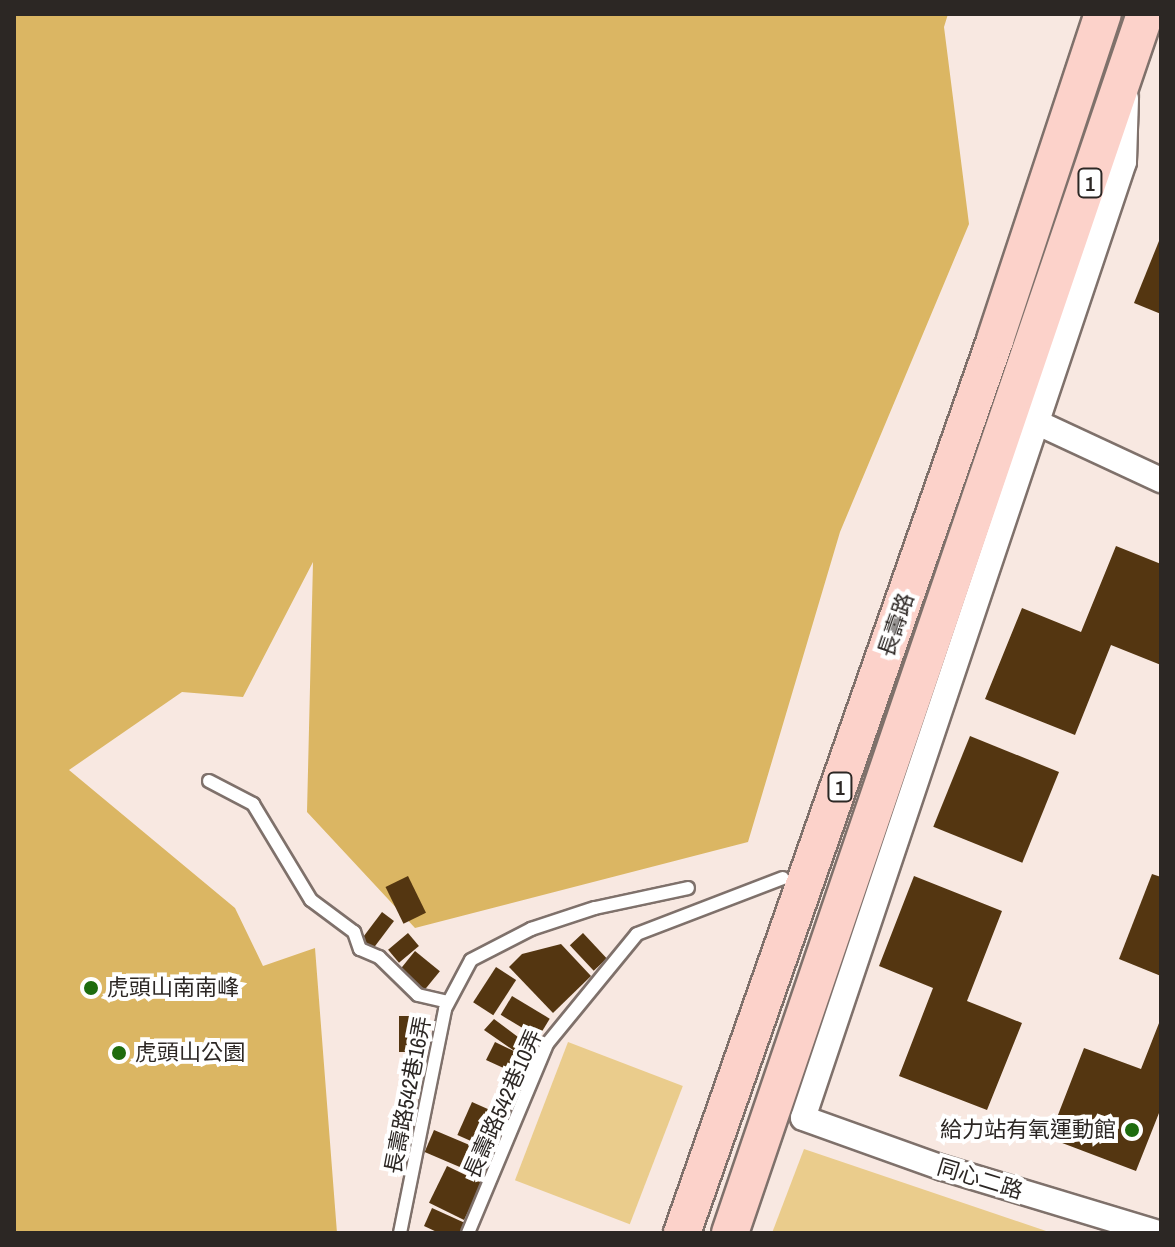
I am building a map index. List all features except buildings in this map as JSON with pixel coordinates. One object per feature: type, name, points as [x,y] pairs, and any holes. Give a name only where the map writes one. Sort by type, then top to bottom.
[{"type":"main road","name":"長壽路","points":[[682,1233],[995,340],[1103,14]]},
{"type":"main road","name":"長壽路","points":[[730,1233],[1145,14]]},
{"type":"street","name":"長壽路","points":[[803,1118],[1124,162],[1126,77]]},
{"type":"street","points":[[1038,423],[1161,480]]},
{"type":"street","name":"同心二路","points":[[803,1118],[943,1168],[1158,1233]]},
{"type":"lane","points":[[209,781],[253,804],[311,900],[354,932],[360,949],[379,957],[418,995],[448,1002]]},
{"type":"lane","name":"長壽路542巷10弄","points":[[468,1233],[547,1044],[637,934],[783,878]]},
{"type":"lane","name":"長壽路542巷16弄","points":[[400,1233],[448,1002],[471,960],[531,929],[595,908],[688,888]]},
{"type":"shaded area","points":[[14,14],[948,14],[944,27],[969,224],[840,532],[748,842],[415,928],[307,812],[313,562],[243,697],[182,692],[69,770],[235,908],[263,966],[315,948],[337,1233],[14,1233]]},
{"type":"shaded area","points":[[568,1042],[683,1086],[630,1224],[515,1180]]},
{"type":"shaded area","points":[[804,1149],[1052,1233],[772,1233]]},
{"type":"place","name":"虎頭山南南峰","points":[[91,988]]},
{"type":"place","name":"虎頭山公園","points":[[119,1053]]},
{"type":"place","name":"給力站有氧運動館","points":[[1132,1130]]}]
